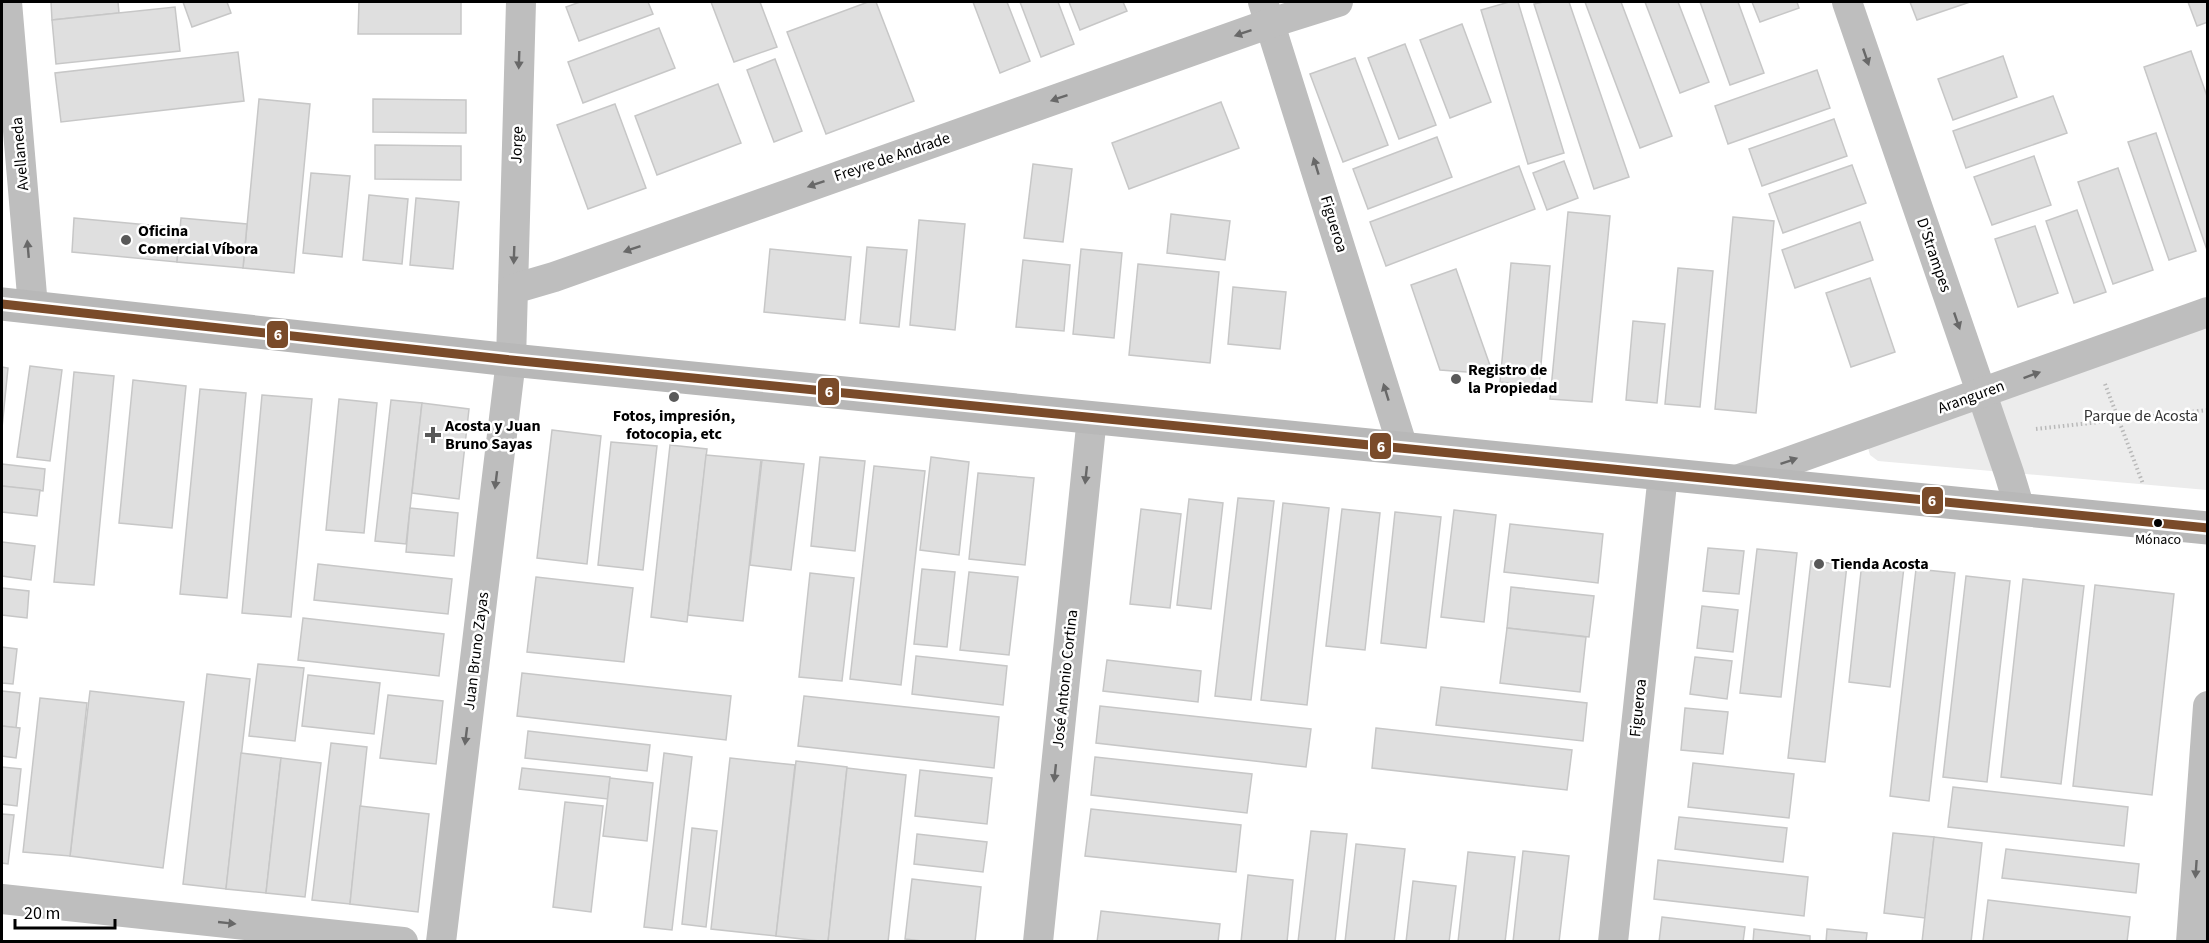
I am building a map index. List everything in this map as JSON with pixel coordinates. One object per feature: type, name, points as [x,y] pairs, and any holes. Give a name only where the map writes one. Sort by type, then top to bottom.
[{"type":"main road","points":[[17,306],[511,360],[2208,528]]},
{"type":"street","name":"Avellaneda","points":[[7,2],[17,306]]},
{"type":"street","name":"Jorge","points":[[513,289],[521,2]]},
{"type":"street","name":"Freyre de Andrade","points":[[513,289],[565,273],[1267,12],[1338,2]]},
{"type":"street","name":"D'Strampes","points":[[1847,2],[2020,509]]},
{"type":"street","name":"Figueroa","points":[[1267,12],[1403,448]]},
{"type":"street","points":[[511,360],[513,289]]},
{"type":"street","name":"Aranguren","points":[[1734,481],[2208,312]]},
{"type":"street","name":"Juan Bruno Zayas","points":[[441,942],[511,360]]},
{"type":"street","name":"José Antonio Cortina","points":[[1038,942],[1092,417]]},
{"type":"street","name":"Figueroa","points":[[1613,942],[1663,474]]},
{"type":"street","points":[[2191,942],[2208,706]]},
{"type":"street","points":[[2,899],[403,942]]},
{"type":"path","points":[[2104,381],[2143,484]]},
{"type":"path","points":[[2036,429],[2208,410]]},
{"type":"green space","name":"Parque de Acosta","points":[[2207,323],[2207,490],[1878,461],[1870,455],[1868,448]]},
{"type":"building","points":[[51,2],[118,2],[119,13],[52,20]]},
{"type":"building","points":[[183,2],[227,2],[231,13],[192,27]]},
{"type":"building","points":[[359,2],[461,2],[461,34],[358,34]]},
{"type":"building","points":[[580,2],[648,2],[653,14],[579,41],[566,7]]},
{"type":"building","points":[[711,2],[760,2],[777,47],[734,62]]},
{"type":"building","points":[[868,2],[876,2],[914,101],[826,134],[787,32]]},
{"type":"building","points":[[973,2],[1007,2],[1030,61],[1000,73]]},
{"type":"building","points":[[1020,2],[1058,2],[1074,44],[1041,57]]},
{"type":"building","points":[[1069,2],[1123,2],[1127,11],[1080,30]]},
{"type":"building","points":[[1509,2],[1518,2],[1564,153],[1528,164],[1481,10]]},
{"type":"building","points":[[1569,2],[1629,177],[1594,189],[1534,4]]},
{"type":"building","points":[[1585,2],[1621,2],[1672,136],[1640,148]]},
{"type":"building","points":[[1645,2],[1678,2],[1709,82],[1680,93]]},
{"type":"building","points":[[1700,2],[1738,2],[1764,73],[1730,85]]},
{"type":"building","points":[[1752,2],[1797,2],[1799,8],[1760,22]]},
{"type":"building","points":[[1910,2],[1970,2],[1917,20]]},
{"type":"building","points":[[2188,2],[2208,2],[2208,22],[2197,26]]},
{"type":"building","points":[[175,7],[180,51],[56,64],[52,20]]},
{"type":"building","points":[[1462,24],[1491,102],[1450,118],[1420,40]]},
{"type":"building","points":[[659,28],[675,68],[583,103],[568,62]]},
{"type":"building","points":[[1405,44],[1436,125],[1399,139],[1368,58]]},
{"type":"building","points":[[2191,51],[2208,99],[2207,250],[2144,67]]},
{"type":"building","points":[[238,52],[244,101],[61,122],[55,73]]},
{"type":"building","points":[[2003,56],[2017,97],[1953,120],[1938,79]]},
{"type":"building","points":[[1355,58],[1388,145],[1343,162],[1310,74]]},
{"type":"building","points":[[775,59],[802,131],[774,142],[747,70]]},
{"type":"building","points":[[1817,70],[1830,108],[1728,144],[1715,106]]},
{"type":"building","points":[[718,84],[741,143],[657,175],[635,116]]},
{"type":"building","points":[[2053,96],[2067,133],[1966,168],[1953,131]]},
{"type":"building","points":[[259,99],[310,104],[294,273],[243,268]]},
{"type":"building","points":[[373,99],[466,100],[466,133],[373,132]]},
{"type":"building","points":[[1221,102],[1239,148],[1129,189],[1112,143]]},
{"type":"building","points":[[615,104],[646,188],[588,209],[557,125]]},
{"type":"building","points":[[1834,119],[1847,156],[1762,186],[1749,149]]},
{"type":"building","points":[[2156,133],[2196,251],[2169,260],[2128,142]]},
{"type":"building","points":[[1437,137],[1452,177],[1368,209],[1353,169]]},
{"type":"building","points":[[375,145],[461,146],[461,180],[375,179]]},
{"type":"building","points":[[2034,156],[2051,205],[1992,225],[1974,177]]},
{"type":"building","points":[[1564,161],[1578,198],[1547,210],[1533,173]]},
{"type":"building","points":[[1033,164],[1072,169],[1063,242],[1024,238]]},
{"type":"building","points":[[1852,165],[1866,203],[1783,233],[1769,194]]},
{"type":"building","points":[[1519,166],[1535,209],[1386,266],[1370,222]]},
{"type":"building","points":[[2118,168],[2153,270],[2113,284],[2078,182]]},
{"type":"building","points":[[311,173],[350,176],[342,257],[303,253]]},
{"type":"building","points":[[369,195],[408,199],[402,264],[363,260]]},
{"type":"building","points":[[416,198],[459,202],[453,269],[410,265]]},
{"type":"building","points":[[2077,210],[2106,292],[2074,303],[2046,221]]},
{"type":"building","points":[[1568,212],[1610,216],[1592,402],[1550,399]]},
{"type":"building","points":[[1171,214],[1230,221],[1225,260],[1167,253]]},
{"type":"building","points":[[1733,217],[1774,221],[1756,413],[1715,409]]},
{"type":"building","name":"Oficina Comercial Víbora","points":[[74,218],[180,228],[177,262],[72,252]]},
{"type":"building","points":[[181,218],[247,224],[243,268],[177,262]]},
{"type":"building","points":[[919,220],[965,224],[955,330],[910,325]]},
{"type":"building","points":[[1860,222],[1873,260],[1795,288],[1782,250]]},
{"type":"building","points":[[2035,226],[2058,293],[2018,307],[1995,239]]},
{"type":"building","points":[[867,247],[907,250],[899,327],[860,323]]},
{"type":"building","points":[[770,249],[851,257],[845,320],[764,312]]},
{"type":"building","points":[[1081,249],[1122,253],[1114,338],[1073,334]]},
{"type":"building","points":[[1023,260],[1070,265],[1064,331],[1016,327]]},
{"type":"building","points":[[1511,263],[1550,266],[1539,386],[1500,382]]},
{"type":"building","points":[[1138,264],[1219,272],[1210,363],[1129,355]]},
{"type":"building","points":[[1678,268],[1713,271],[1700,407],[1665,404]]},
{"type":"building","points":[[1456,269],[1493,374],[1440,370],[1411,285]]},
{"type":"building","points":[[1870,278],[1895,352],[1851,367],[1826,293]]},
{"type":"building","points":[[1233,287],[1286,292],[1280,349],[1228,344]]},
{"type":"building","points":[[1633,321],[1665,324],[1657,403],[1626,400]]},
{"type":"building","points":[[30,366],[62,370],[50,461],[17,457]]},
{"type":"building","points":[[2,367],[8,368],[2,428]]},
{"type":"building","points":[[74,372],[114,376],[94,585],[54,582]]},
{"type":"building","points":[[133,380],[186,386],[172,528],[119,523]]},
{"type":"building","points":[[200,389],[246,393],[227,598],[180,594]]},
{"type":"building","points":[[262,395],[312,399],[291,617],[242,613]]},
{"type":"building","points":[[339,399],[377,403],[364,533],[326,530]]},
{"type":"building","points":[[391,400],[422,403],[406,544],[375,541]]},
{"type":"building","points":[[422,403],[469,409],[459,499],[412,493]]},
{"type":"building","points":[[552,430],[601,436],[587,564],[537,558]]},
{"type":"building","points":[[611,442],[657,446],[643,570],[598,565]]},
{"type":"building","points":[[670,445],[707,449],[687,622],[651,617]]},
{"type":"building","points":[[706,455],[761,460],[743,621],[688,615]]},
{"type":"building","points":[[820,457],[865,461],[855,551],[811,546]]},
{"type":"building","points":[[931,457],[969,462],[959,555],[920,550]]},
{"type":"building","points":[[762,460],[804,464],[791,570],[750,565]]},
{"type":"building","points":[[2,464],[45,469],[43,491],[2,486]]},
{"type":"building","points":[[874,466],[925,471],[901,685],[850,679]]},
{"type":"building","points":[[978,473],[1034,478],[1025,565],[969,559]]},
{"type":"building","points":[[2,486],[40,490],[37,516],[2,512]]},
{"type":"building","points":[[1238,498],[1274,501],[1251,700],[1215,696]]},
{"type":"building","points":[[1189,499],[1223,503],[1211,609],[1177,605]]},
{"type":"building","points":[[1283,503],[1329,508],[1307,705],[1261,700]]},
{"type":"building","points":[[410,508],[458,513],[454,556],[406,552]]},
{"type":"building","points":[[1141,509],[1181,514],[1170,608],[1130,604]]},
{"type":"building","points":[[1342,509],[1380,513],[1365,650],[1326,646]]},
{"type":"building","points":[[1454,510],[1496,515],[1484,622],[1441,617]]},
{"type":"building","points":[[1395,512],[1441,517],[1426,648],[1381,643]]},
{"type":"building","points":[[1510,524],[1603,534],[1598,583],[1504,572]]},
{"type":"building","points":[[2,542],[35,546],[31,580],[2,576]]},
{"type":"building","points":[[1708,548],[1744,551],[1739,594],[1703,591]]},
{"type":"building","points":[[1757,549],[1797,553],[1781,697],[1740,693]]},
{"type":"building","points":[[1811,561],[1847,565],[1825,762],[1788,758]]},
{"type":"building","points":[[1862,562],[1904,567],[1890,687],[1849,682]]},
{"type":"building","points":[[318,564],[452,579],[448,614],[314,600]]},
{"type":"building","points":[[922,569],[955,572],[947,647],[914,644]]},
{"type":"building","points":[[1916,569],[1955,573],[1929,801],[1890,796]]},
{"type":"building","points":[[969,572],[1018,577],[1009,655],[960,650]]},
{"type":"building","points":[[810,573],[854,578],[842,681],[799,677]]},
{"type":"building","points":[[1966,576],[2010,581],[1987,782],[1943,777]]},
{"type":"building","points":[[536,577],[633,588],[624,662],[527,652]]},
{"type":"building","points":[[2023,579],[2084,586],[2061,784],[2001,777]]},
{"type":"building","points":[[2095,585],[2174,594],[2152,795],[2073,786]]},
{"type":"building","points":[[1511,587],[1594,596],[1589,637],[1507,628]]},
{"type":"building","points":[[2,588],[29,591],[27,618],[2,615]]},
{"type":"building","points":[[1702,606],[1738,610],[1733,652],[1697,648]]},
{"type":"building","points":[[303,618],[444,634],[439,676],[298,660]]},
{"type":"building","points":[[1507,628],[1586,637],[1580,692],[1500,683]]},
{"type":"building","points":[[2,647],[17,649],[13,684],[2,683]]},
{"type":"building","points":[[916,656],[1007,666],[1003,705],[912,694]]},
{"type":"building","points":[[1695,657],[1732,661],[1727,699],[1690,694]]},
{"type":"building","points":[[1107,660],[1201,671],[1198,702],[1103,691]]},
{"type":"building","points":[[258,664],[304,668],[295,741],[249,736]]},
{"type":"building","points":[[522,673],[731,696],[726,740],[517,716]]},
{"type":"building","points":[[207,674],[250,679],[226,889],[183,884]]},
{"type":"building","points":[[308,675],[380,683],[374,734],[302,726]]},
{"type":"building","points":[[1441,687],[1587,703],[1583,741],[1436,725]]},
{"type":"building","points":[[2,691],[20,693],[16,728],[2,726]]},
{"type":"building","points":[[90,691],[184,702],[163,868],[70,856]]},
{"type":"building","points":[[388,695],[443,701],[436,764],[380,758]]},
{"type":"building","points":[[804,696],[999,717],[994,768],[798,746]]},
{"type":"building","points":[[40,698],[87,703],[70,856],[23,852]]},
{"type":"building","points":[[1100,706],[1311,729],[1306,767],[1096,743]]},
{"type":"building","points":[[1685,708],[1728,712],[1723,754],[1681,750]]},
{"type":"building","points":[[2,726],[20,728],[16,758],[2,756]]},
{"type":"building","points":[[1376,728],[1572,750],[1567,790],[1372,768]]},
{"type":"building","points":[[528,731],[650,745],[647,771],[525,758]]},
{"type":"building","points":[[331,743],[367,747],[350,904],[312,900]]},
{"type":"building","points":[[241,753],[281,758],[266,893],[226,889]]},
{"type":"building","points":[[664,753],[692,757],[672,930],[644,927]]},
{"type":"building","points":[[1095,757],[1252,774],[1247,813],[1091,795]]},
{"type":"building","points":[[281,758],[321,763],[305,897],[266,893]]},
{"type":"building","points":[[730,758],[795,765],[776,936],[711,929]]},
{"type":"building","points":[[796,761],[847,767],[828,942],[776,936]]},
{"type":"building","points":[[1693,763],[1794,774],[1789,818],[1688,807]]},
{"type":"building","points":[[2,767],[21,769],[17,806],[2,804]]},
{"type":"building","points":[[522,768],[610,777],[608,799],[519,789]]},
{"type":"building","points":[[847,768],[906,775],[888,942],[828,942]]},
{"type":"building","points":[[920,770],[992,778],[987,824],[915,816]]},
{"type":"building","points":[[610,778],[653,783],[647,841],[603,836]]},
{"type":"building","points":[[1953,787],[2128,807],[2124,846],[1948,827]]},
{"type":"building","points":[[565,802],[603,806],[591,912],[553,907]]},
{"type":"building","points":[[360,806],[429,814],[418,912],[350,904]]},
{"type":"building","points":[[1091,809],[1241,825],[1236,872],[1085,856]]},
{"type":"building","points":[[2,814],[14,815],[8,864],[2,863]]},
{"type":"building","points":[[1679,817],[1787,828],[1783,862],[1675,849]]},
{"type":"building","points":[[692,828],[717,831],[706,927],[682,924]]},
{"type":"building","points":[[1311,831],[1347,834],[1335,942],[1298,942]]},
{"type":"building","points":[[1893,833],[1934,837],[1925,918],[1884,913]]},
{"type":"building","points":[[917,834],[987,842],[983,872],[914,864]]},
{"type":"building","points":[[1934,837],[1982,843],[1971,942],[1922,942]]},
{"type":"building","points":[[1356,844],[1405,849],[1394,942],[1345,942]]},
{"type":"building","points":[[2006,849],[2139,864],[2136,893],[2002,878]]},
{"type":"building","points":[[1523,851],[1569,856],[1559,942],[1513,942]]},
{"type":"building","points":[[1468,852],[1515,857],[1505,942],[1458,942]]},
{"type":"building","points":[[1658,860],[1808,877],[1804,916],[1654,899]]},
{"type":"building","points":[[1248,875],[1293,880],[1287,942],[1241,942]]},
{"type":"building","points":[[912,879],[981,887],[975,942],[931,942],[905,939]]},
{"type":"building","points":[[1413,881],[1456,886],[1449,942],[1406,942]]},
{"type":"building","points":[[1988,900],[2130,917],[2127,942],[1983,941]]},
{"type":"building","points":[[1101,911],[1220,924],[1218,942],[1097,942]]},
{"type":"building","points":[[1662,917],[1745,927],[1743,942],[1659,942]]},
{"type":"building","points":[[1754,929],[1810,936],[1810,942],[1753,942]]},
{"type":"building","points":[[1827,929],[1867,933],[1866,942],[1826,942]]},
{"type":"transit line","name":"6","points":[[2,304],[511,360],[2208,528]]},
{"type":"place","name":"Oficina Comercial Víbora","points":[[126,240]]},
{"type":"place","name":"Registro de la Propiedad","points":[[1456,379]]},
{"type":"place","name":"Fotos, impresión, fotocopia, etc","points":[[674,397]]},
{"type":"place","name":"Acosta y Juan Bruno Sayas","points":[[433,435]]},
{"type":"place","name":"Mónaco","points":[[2158,523]]},
{"type":"place","name":"Tienda Acosta","points":[[1819,564]]}]
